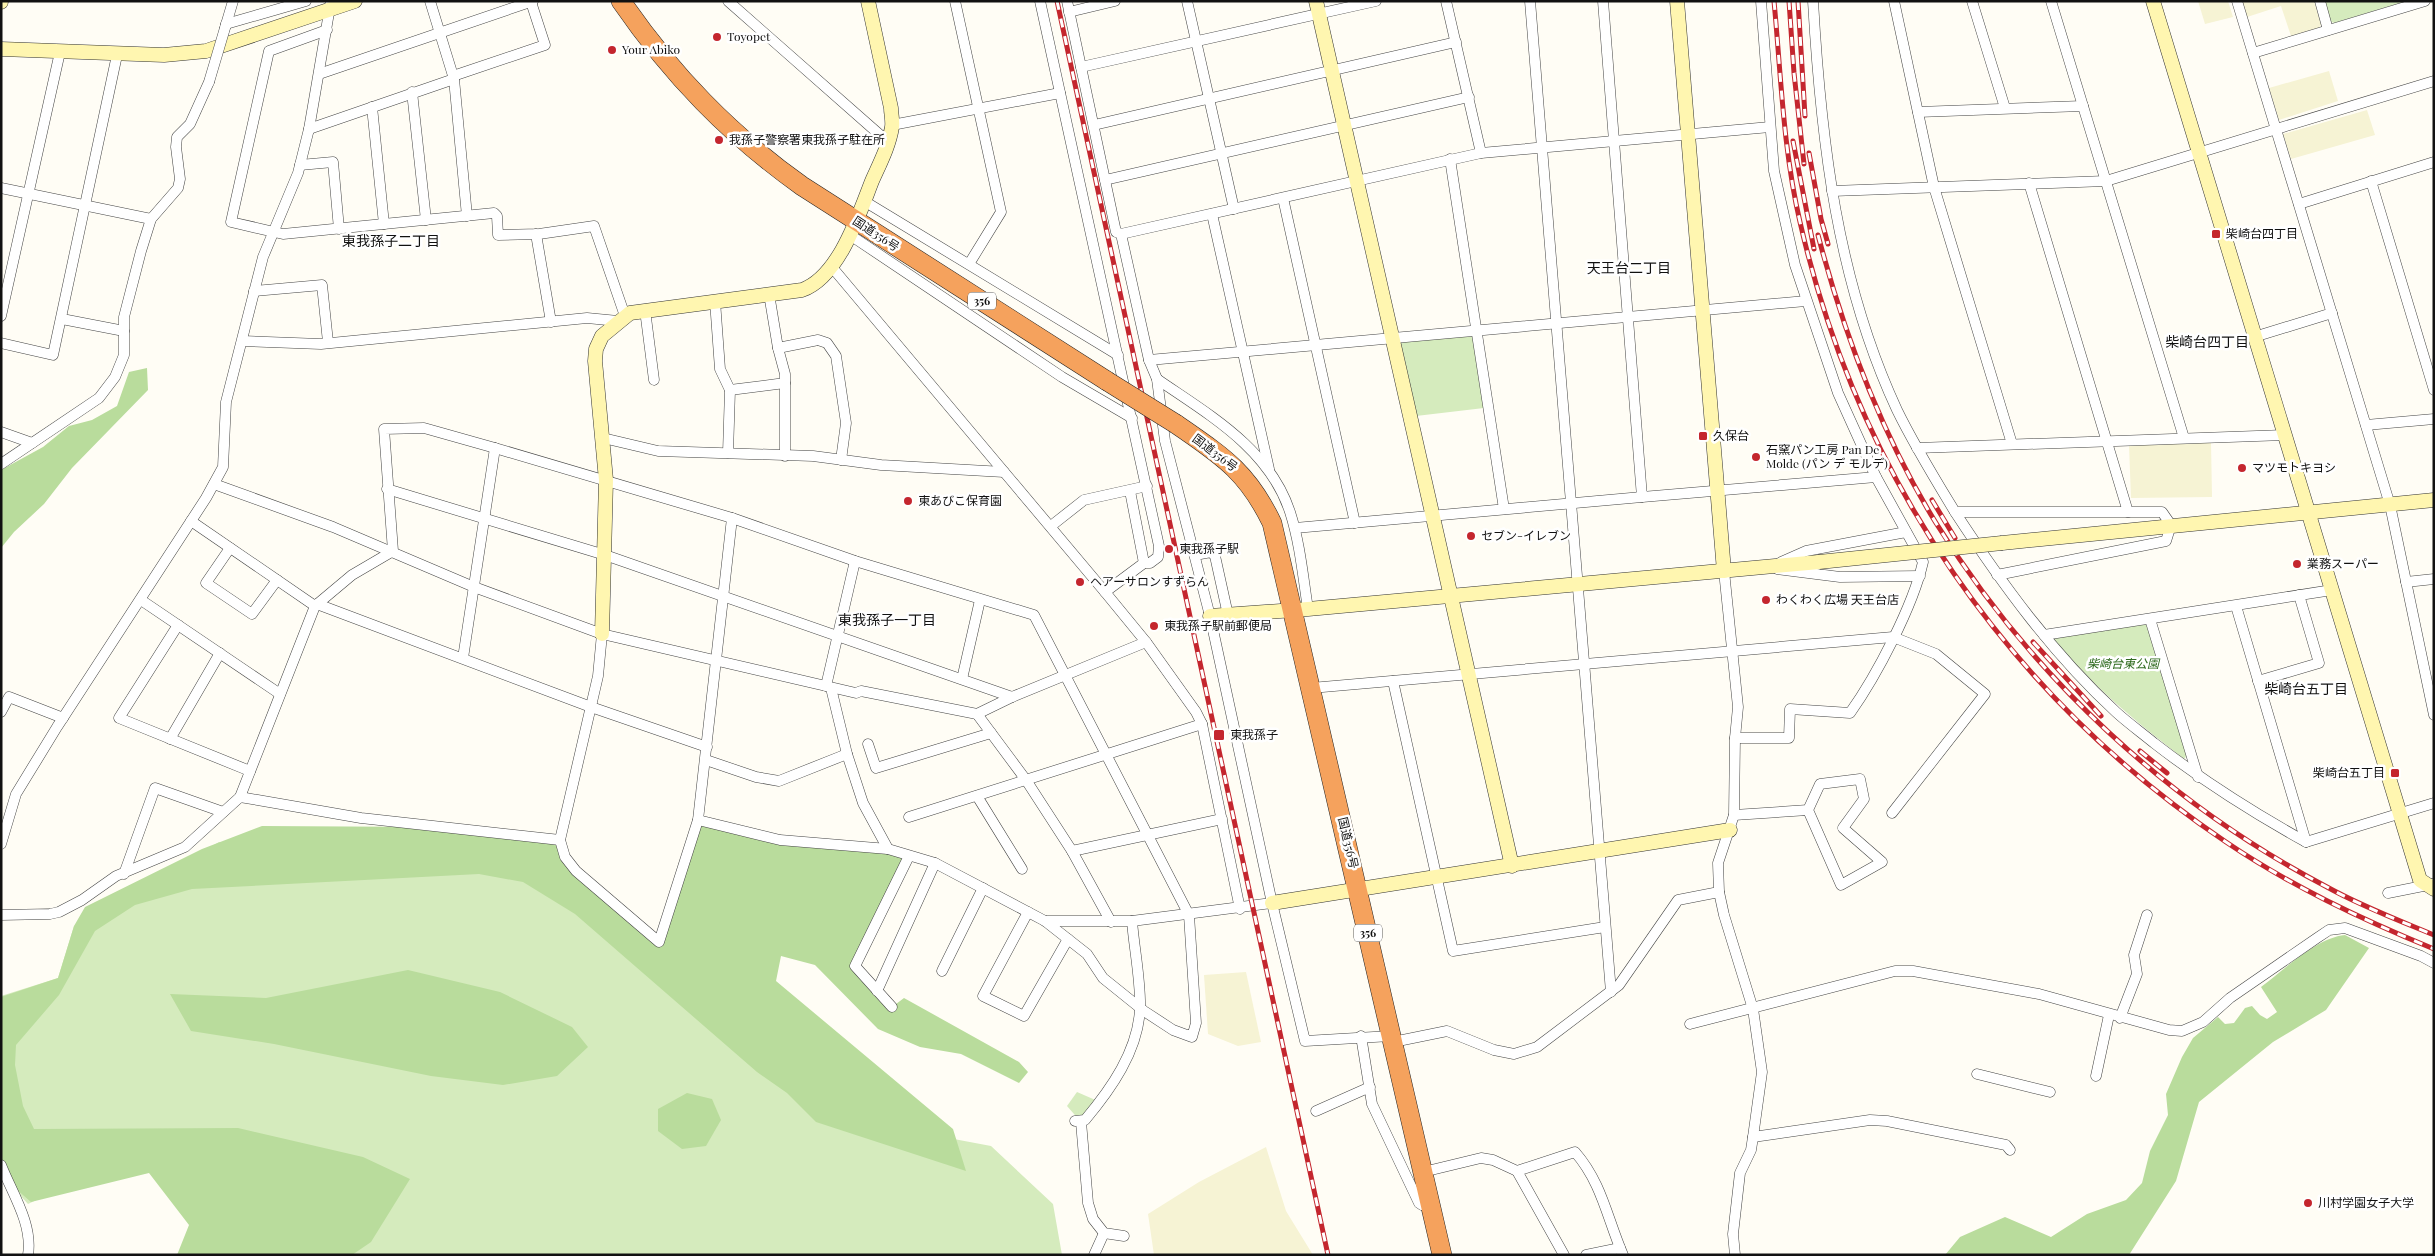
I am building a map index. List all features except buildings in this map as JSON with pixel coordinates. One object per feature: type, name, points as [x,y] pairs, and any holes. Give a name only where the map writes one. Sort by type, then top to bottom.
[{"type":"highway","name":"国道356号","points":[[621,1],[644,34],[684,82],[739,138],[854,228],[1176,424],[1228,460],[1254,489],[1272,523],[1301,610],[1311,688],[1442,1255]]},
{"type":"street","points":[[1,464],[106,391],[122,360],[125,340],[124,317],[139,259],[152,220],[178,188],[180,179],[176,147],[177,137],[190,124],[209,82],[233,1]]},
{"type":"street","points":[[225,26],[306,1]]},
{"type":"street","points":[[1,49],[164,56],[206,51],[330,5],[355,1]]},
{"type":"street","points":[[430,1],[454,77],[468,216]]},
{"type":"street","points":[[728,1],[888,142]]},
{"type":"street","points":[[732,518],[698,820],[659,942],[576,871],[564,857],[560,840],[601,657],[606,480],[596,377],[596,349],[602,336],[621,319],[645,310],[769,294],[812,286],[830,266],[854,228],[888,142],[892,125],[889,100],[868,1]]},
{"type":"street","points":[[955,1],[1001,212],[969,264]]},
{"type":"street","points":[[1040,1],[1159,546],[1158,557],[1150,564],[1144,564],[1105,592]]},
{"type":"street","points":[[1115,1],[1068,6],[1116,232],[1121,234],[1481,153],[1770,127]]},
{"type":"street","points":[[1187,1],[1234,209]]},
{"type":"street","points":[[1081,67],[1196,41],[1317,7],[1376,1]]},
{"type":"street","points":[[1446,1],[1481,153]]},
{"type":"street","points":[[1530,1],[1611,992]]},
{"type":"street","points":[[1603,1],[1642,497]]},
{"type":"street","points":[[1677,1],[1716,490],[1738,707],[1735,738],[1734,815],[1718,863],[1720,892],[1724,915],[1752,1009],[1762,1072],[1751,1150],[1740,1173],[1733,1234],[1735,1255]]},
{"type":"street","points":[[1735,738],[1789,738],[1790,708],[1850,713],[1865,692],[1893,636],[1920,576],[1923,562],[1876,476],[1838,394],[1795,265],[1774,171],[1761,1]]},
{"type":"street","points":[[1812,1],[1816,71],[1826,163],[1848,270],[1869,340],[1897,410],[1917,448],[1955,512],[1997,575],[2044,636],[2116,713],[2198,777],[2249,810],[2306,842],[2434,803]]},
{"type":"street","points":[[1894,1],[1934,186],[2012,444]]},
{"type":"street","points":[[1972,1],[2006,108]]},
{"type":"street","points":[[2051,1],[2184,438]]},
{"type":"street","points":[[2153,1],[2420,880],[2432,886]]},
{"type":"street","points":[[2237,1],[2390,504],[2434,715]]},
{"type":"street","points":[[2320,1],[2328,30]]},
{"type":"street","points":[[2253,53],[2425,1]]},
{"type":"street","points":[[309,129],[545,45],[532,2],[319,74]]},
{"type":"street","points":[[1,844],[16,794],[224,467],[225,412],[263,257],[293,188],[300,165],[309,129],[330,5]]},
{"type":"street","points":[[1317,7],[1512,866]]},
{"type":"street","points":[[326,30],[269,51],[231,222],[283,234],[494,213],[497,216],[498,235],[536,234],[594,226],[621,319]]},
{"type":"street","points":[[1094,125],[1456,42]]},
{"type":"street","points":[[1,316],[60,52]]},
{"type":"street","points":[[1,343],[54,355],[117,55]]},
{"type":"street","points":[[1832,191],[2106,180],[2434,81]]},
{"type":"street","points":[[412,92],[426,220]]},
{"type":"street","points":[[892,125],[1060,94]]},
{"type":"street","points":[[1105,180],[1468,97]]},
{"type":"street","points":[[1918,112],[2082,106]]},
{"type":"street","points":[[372,107],[384,224]]},
{"type":"street","points":[[1450,159],[1504,510]]},
{"type":"street","points":[[300,165],[333,162],[339,229]]},
{"type":"street","points":[[2298,204],[2434,162]]},
{"type":"street","points":[[2371,181],[2434,390]]},
{"type":"street","points":[[2029,183],[2128,512]]},
{"type":"street","points":[[1,188],[152,220]]},
{"type":"street","points":[[1283,198],[1355,523]]},
{"type":"street","points":[[864,201],[1118,355]]},
{"type":"street","points":[[1212,214],[1244,352],[1269,473]]},
{"type":"street","points":[[854,228],[1062,377],[1132,418]]},
{"type":"street","points":[[536,234],[551,322]]},
{"type":"street","points":[[1121,234],[1149,360],[1157,379],[1165,441],[1210,616],[1272,903],[1305,1041],[1361,1036],[1392,1039],[1447,1031],[1494,1050],[1514,1054],[1537,1047],[1619,985],[1678,900],[1720,892]]},
{"type":"street","points":[[830,266],[1051,526],[1146,642],[1196,712],[1202,724],[1240,909]]},
{"type":"street","points":[[254,291],[322,285],[328,342]]},
{"type":"street","points":[[769,294],[778,348],[786,374],[785,456]]},
{"type":"street","points":[[715,301],[720,370],[730,390],[728,453]]},
{"type":"street","points":[[1149,360],[1629,319],[1806,301]]},
{"type":"street","points":[[645,310],[654,380]]},
{"type":"street","points":[[2254,337],[2332,313]]},
{"type":"street","points":[[243,341],[309,344],[587,318],[621,319]]},
{"type":"street","points":[[62,319],[124,331]]},
{"type":"street","points":[[778,348],[818,340],[826,343],[836,356],[846,423],[841,460]]},
{"type":"street","points":[[1157,379],[1232,430],[1248,445],[1269,473],[1286,503],[1295,528],[1301,610]]},
{"type":"street","points":[[730,390],[785,384]]},
{"type":"street","points":[[2366,425],[2434,419]]},
{"type":"street","points":[[393,551],[384,429],[424,428],[732,518],[855,561],[980,600],[1034,614],[1149,834],[1189,915],[1196,1024],[1192,1036],[1173,1030],[1140,1009],[1103,978],[1087,954],[1045,921],[935,863],[888,849],[780,840],[698,820]]},
{"type":"street","points":[[1,432],[32,442]]},
{"type":"street","points":[[1917,448],[2285,435]]},
{"type":"street","points":[[603,438],[658,451],[812,456],[948,470],[1004,472]]},
{"type":"street","points":[[463,658],[495,448]]},
{"type":"street","points":[[1295,528],[1876,476]]},
{"type":"street","points":[[214,484],[393,551],[474,586],[602,634],[856,693],[861,691],[977,714],[1012,697],[1146,642]]},
{"type":"street","points":[[1051,526],[1084,500],[1147,486]]},
{"type":"street","points":[[387,489],[605,555],[1012,697]]},
{"type":"street","points":[[1130,491],[1144,564]]},
{"type":"street","points":[[1210,616],[1301,610],[1451,595],[1768,568],[2171,525],[2434,500]]},
{"type":"street","points":[[1955,512],[2162,512],[2171,525]]},
{"type":"street","points":[[191,521],[316,605],[591,707],[707,747]]},
{"type":"street","points":[[1997,575],[2166,541],[2171,525]]},
{"type":"street","points":[[1768,568],[1806,551],[1906,532]]},
{"type":"street","points":[[230,548],[206,583],[252,614],[277,580]]},
{"type":"street","points":[[1,915],[50,914],[59,912],[82,900],[116,876],[185,847],[240,797],[316,605],[352,575],[393,551]]},
{"type":"street","points":[[1195,555],[1212,552],[1215,556],[1228,614]]},
{"type":"street","points":[[855,561],[828,687],[863,804],[888,849]]},
{"type":"street","points":[[1768,568],[1807,575],[1840,577],[1920,576]]},
{"type":"street","points":[[2406,582],[2434,579]]},
{"type":"street","points":[[2044,636],[2332,590]]},
{"type":"street","points":[[2258,682],[2319,663],[2299,595]]},
{"type":"street","points":[[140,600],[280,694]]},
{"type":"street","points":[[962,679],[980,600]]},
{"type":"street","points":[[2236,606],[2306,842]]},
{"type":"street","points":[[2150,619],[2198,777]]},
{"type":"street","points":[[178,625],[119,718],[250,771]]},
{"type":"street","points":[[1311,688],[1893,636],[1936,654],[1985,694],[1892,813]]},
{"type":"street","points":[[170,739],[220,653]]},
{"type":"street","points":[[1393,681],[1435,878],[1453,951],[1606,927]]},
{"type":"street","points":[[1,712],[9,698],[63,718]]},
{"type":"street","points":[[977,714],[1026,780],[1072,851],[1111,922]]},
{"type":"street","points":[[909,817],[1202,724]]},
{"type":"street","points":[[868,744],[876,768],[991,734]]},
{"type":"street","points":[[706,760],[756,777],[779,781],[847,754]]},
{"type":"street","points":[[1860,779],[1864,799],[1843,828],[1882,862],[1841,885],[1808,810],[1820,784],[1860,779]]},
{"type":"street","points":[[124,874],[155,788],[223,812]]},
{"type":"street","points":[[977,796],[1022,869]]},
{"type":"street","points":[[240,797],[361,818],[560,840]]},
{"type":"street","points":[[1734,815],[1808,810]]},
{"type":"street","points":[[1072,851],[1222,818]]},
{"type":"street","points":[[1045,921],[1132,921],[1240,909],[1730,830]]},
{"type":"street","points":[[892,1007],[855,966],[909,856]]},
{"type":"street","points":[[877,991],[935,863]]},
{"type":"street","points":[[2388,892],[2432,886]]},
{"type":"street","points":[[942,971],[983,888]]},
{"type":"street","points":[[1028,912],[983,996],[1024,1016],[1068,939]]},
{"type":"street","points":[[2120,1018],[2137,974],[2134,955],[2147,915]]},
{"type":"street","points":[[1124,1236],[1104,1233],[1093,1219],[1088,1204],[1078,1121],[1085,1120],[1112,1087],[1134,1041],[1140,1009],[1132,921]]},
{"type":"street","points":[[1690,1024],[1895,971],[1913,972],[2039,994],[2120,1018],[2168,1030],[2182,1031],[2203,1022],[2230,998],[2317,938],[2337,928],[2345,928],[2421,956],[2434,963]]},
{"type":"street","points":[[2096,1076],[2109,1015]]},
{"type":"street","points":[[1361,1036],[1372,1104],[1419,1203],[1422,1205],[1431,1204]]},
{"type":"street","points":[[1977,1074],[2050,1092]]},
{"type":"street","points":[[1316,1111],[1370,1088]]},
{"type":"street","points":[[1753,1138],[1870,1120],[1886,1121],[2006,1145],[2010,1150]]},
{"type":"street","points":[[1517,1171],[1575,1152],[1589,1169],[1600,1191],[1622,1251],[1586,1255]]},
{"type":"street","points":[[1423,1172],[1481,1158],[1492,1160],[1517,1171],[1564,1255]]},
{"type":"street","points":[[1,1165],[28,1229],[30,1242],[28,1255]]},
{"type":"street","points":[[1094,1255],[1104,1233]]},
{"type":"shaded area","points":[[2198,1],[2228,1],[2233,17],[2205,24]]},
{"type":"shaded area","points":[[2242,1],[2314,1],[2321,24],[2319,28],[2291,36],[2281,6],[2247,17]]},
{"type":"shaded area","points":[[2329,71],[2338,101],[2279,120],[2269,88]]},
{"type":"shaded area","points":[[2367,110],[2375,135],[2291,159],[2283,134]]},
{"type":"shaded area","points":[[2211,442],[2212,497],[2131,498],[2129,445]]},
{"type":"shaded area","points":[[1246,972],[1261,1042],[1238,1046],[1208,1034],[1204,975]]},
{"type":"shaded area","points":[[1266,1147],[1286,1211],[1313,1255],[1154,1255],[1148,1214],[1199,1182]]},
{"type":"green space","points":[[2324,1],[2407,1],[2334,23],[2330,21]]},
{"type":"green space","points":[[1474,336],[1484,408],[1416,416],[1399,342]]},
{"type":"green space","points":[[147,368],[148,390],[72,468],[44,504],[14,532],[1,548],[1,470],[43,447],[69,426],[92,420],[117,406],[129,372]]},
{"type":"green space","name":"柴崎台東公園","points":[[2146,623],[2188,754],[2184,759],[2098,687],[2053,638]]},
{"type":"green space","points":[[698,820],[780,840],[909,856],[855,966],[892,1007],[904,998],[1019,1062],[1028,1072],[1019,1083],[961,1054],[920,1047],[878,1029],[815,965],[781,956],[776,981],[953,1129],[966,1171],[816,1122],[787,1093],[757,1072],[575,914],[523,882],[479,874],[192,889],[135,905],[95,931],[59,995],[16,1045],[15,1065],[23,1106],[34,1129],[238,1128],[363,1157],[410,1179],[371,1242],[352,1255],[177,1255],[189,1225],[149,1173],[31,1202],[8,1182],[1,1165],[1,997],[58,978],[74,926],[85,907],[202,849],[262,826],[433,827],[560,840],[576,871],[659,941]]},
{"type":"green space","points":[[219,842],[553,844],[837,1117],[991,1146],[1053,1204],[1062,1255],[188,1255],[199,1252],[165,1153],[134,1153],[28,1204],[8,1182],[1,1165],[1,996],[58,978],[74,926]]},
{"type":"green space","points":[[2345,935],[2369,948],[2326,1010],[2273,1042],[2199,1102],[2176,1181],[2129,1255],[1945,1255],[1960,1237],[2005,1217],[2051,1237],[2087,1214],[2126,1200],[2142,1183],[2150,1151],[2168,1115],[2166,1094],[2182,1057],[2193,1038],[2218,1017],[2225,1024],[2234,1023],[2245,1008],[2252,1006],[2260,1015],[2267,1019],[2277,1012],[2261,987],[2312,948],[2334,937]]},
{"type":"green space","points":[[408,970],[500,992],[572,1027],[588,1047],[557,1076],[503,1085],[431,1076],[274,1044],[191,1031],[170,994],[266,998]]},
{"type":"green space","points":[[1077,1092],[1100,1102],[1081,1122],[1067,1106]]},
{"type":"green space","points":[[687,1093],[712,1099],[721,1120],[706,1146],[682,1149],[658,1131],[658,1109]]},
{"type":"railway","points":[[1057,1],[1328,1255]]},
{"type":"railway","points":[[1774,1],[1783,112],[1794,195],[1826,316],[1861,406],[1903,492],[1953,573],[2011,649],[2076,719],[2148,784],[2226,842],[2276,873],[2353,914],[2434,949]]},
{"type":"railway","points":[[1789,1],[1794,73],[1804,164]]},
{"type":"railway","points":[[1798,1],[1805,116]]},
{"type":"railway","points":[[1793,141],[1814,249]]},
{"type":"railway","points":[[1809,153],[1821,219],[1828,244]]},
{"type":"railway","points":[[1818,235],[1828,272],[1866,383],[1898,455],[1936,523],[1974,579],[2015,633],[2059,683],[2107,731],[2158,775],[2212,816],[2268,854],[2340,894],[2434,935]]},
{"type":"railway","points":[[1932,500],[1955,538]]},
{"type":"railway","points":[[2033,642],[2101,716]]},
{"type":"railway","points":[[2140,751],[2167,773]]},
{"type":"place","name":"Toyopet","points":[[717,37]]},
{"type":"place","name":"Your Abiko","points":[[612,50]]},
{"type":"place","name":"我孫子警察署東我孫子駐在所","points":[[719,140]]},
{"type":"place","name":"柴崎台四丁目","points":[[2216,234]]},
{"type":"place","name":"久保台","points":[[1703,436]]},
{"type":"place","name":"石窯パン工房 Pan De Molde (パン デ モルデ)","points":[[1756,457]]},
{"type":"place","name":"マツモトキヨシ","points":[[2242,468]]},
{"type":"place","name":"東あびこ保育園","points":[[908,501]]},
{"type":"place","name":"セブン-イレブン","points":[[1471,536]]},
{"type":"place","name":"東我孫子駅","points":[[1169,549]]},
{"type":"place","name":"業務スーパー","points":[[2297,564]]},
{"type":"place","name":"ヘアーサロンすずらん","points":[[1080,582]]},
{"type":"place","name":"わくわく広場 天王台店","points":[[1766,600]]},
{"type":"place","name":"東我孫子駅前郵便局","points":[[1154,626]]},
{"type":"place","name":"東我孫子","points":[[1219,735]]},
{"type":"place","name":"柴崎台五丁目","points":[[2395,773]]},
{"type":"place","name":"川村学園女子大学","points":[[2308,1203]]},
{"type":"district","name":"東我孫子二丁目","points":[[391,241]]},
{"type":"district","name":"天王台二丁目","points":[[1629,268]]},
{"type":"district","name":"柴崎台四丁目","points":[[2207,342]]},
{"type":"district","name":"東我孫子一丁目","points":[[887,620]]},
{"type":"district","name":"柴崎台五丁目","points":[[2306,689]]}]
